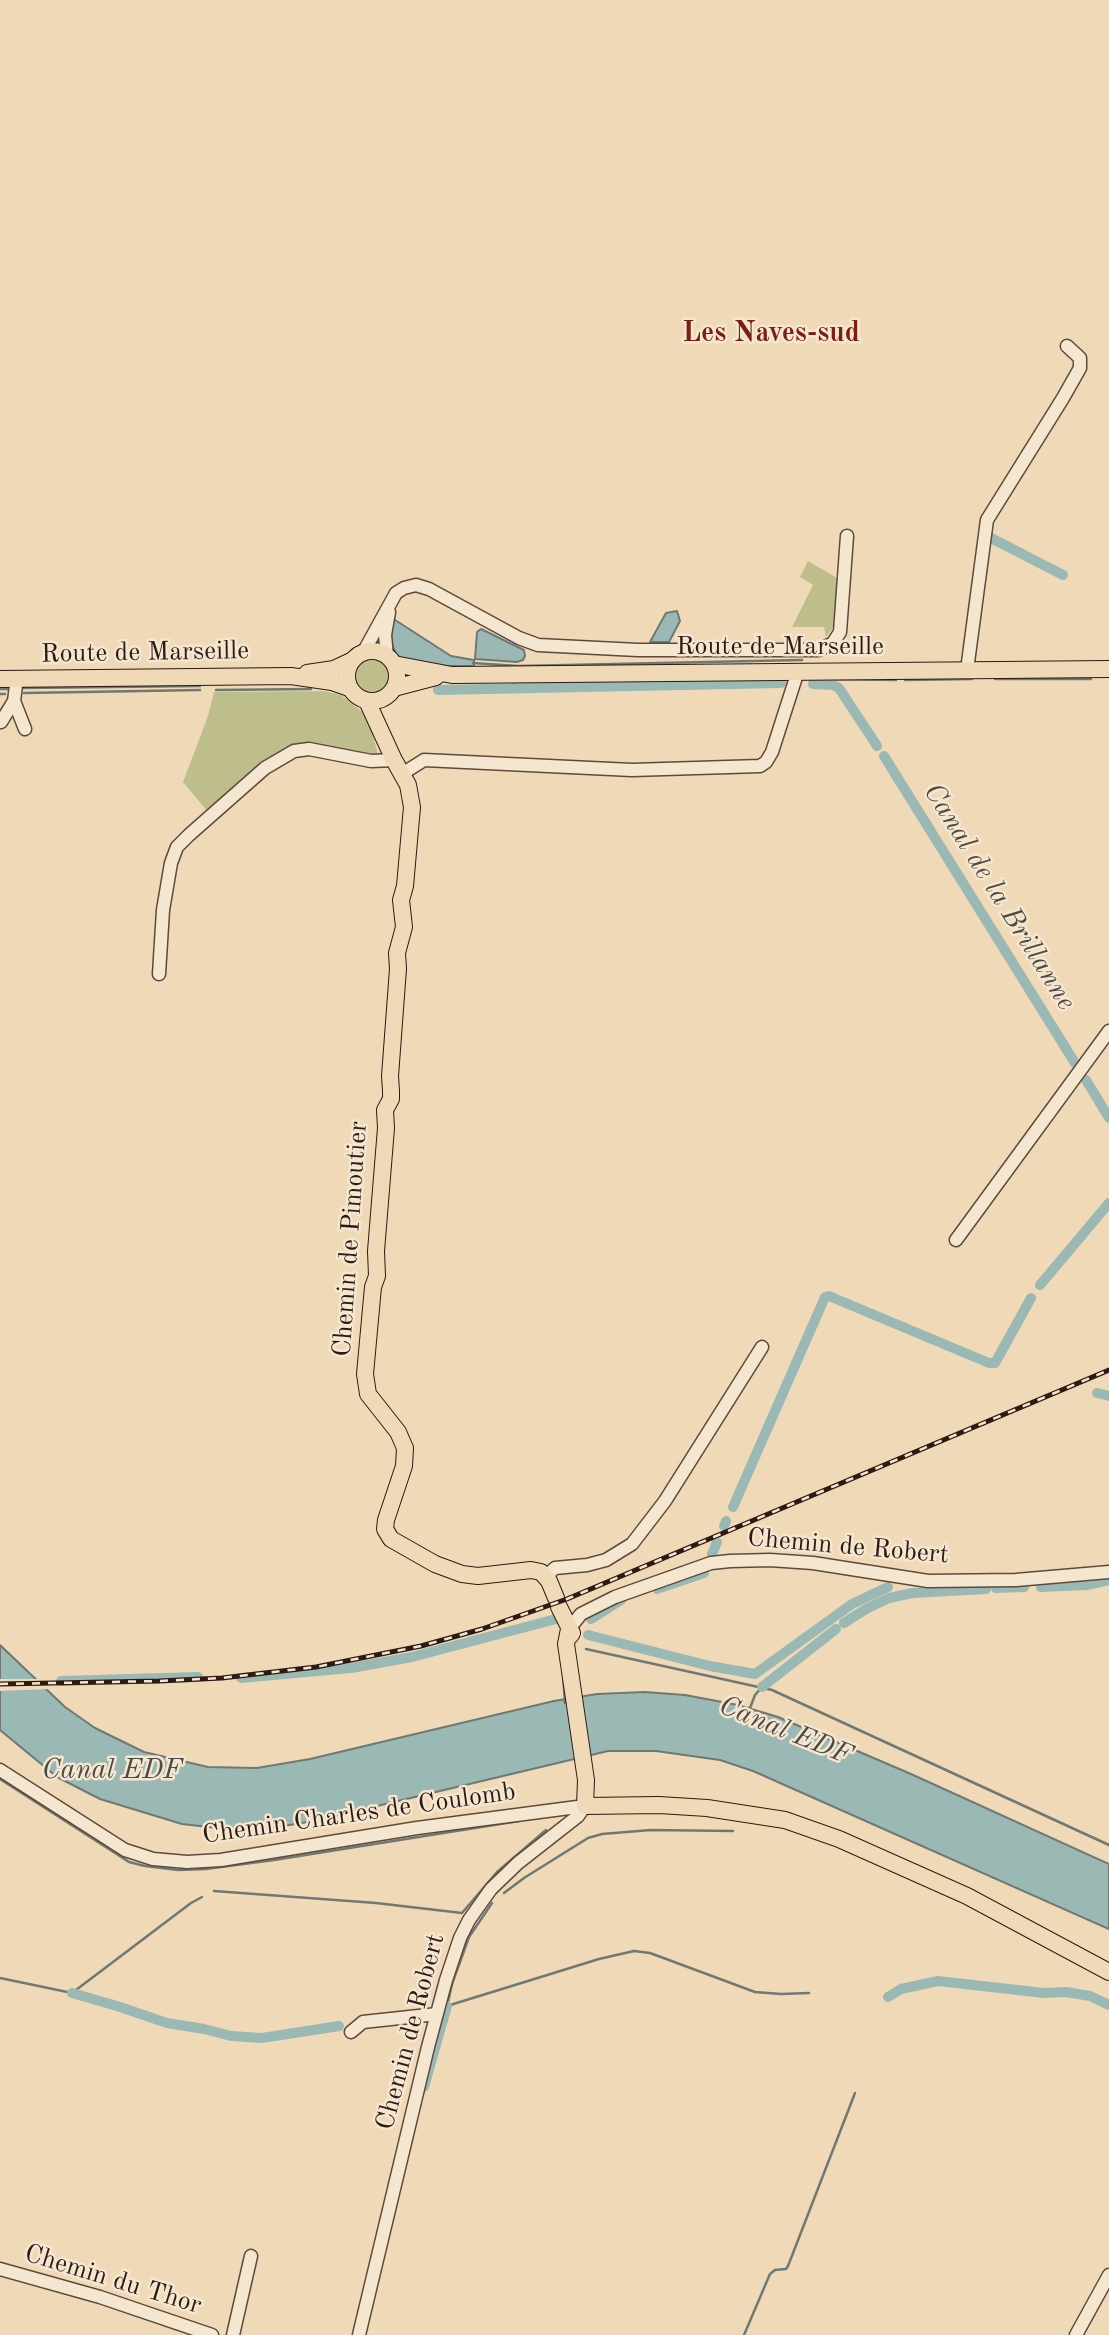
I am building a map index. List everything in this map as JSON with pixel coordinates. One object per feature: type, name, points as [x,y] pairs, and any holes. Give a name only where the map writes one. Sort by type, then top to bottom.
[{"type":"main road","points":[[373,651],[391,660],[397,677],[391,691],[376,701],[367,701],[349,688],[347,673],[357,657],[373,651]]},
{"type":"main road","name":"Route de Marseille","points":[[291,676],[334,668],[357,657]]},
{"type":"main road","name":"Route de Marseille","points":[[391,660],[452,675]]},
{"type":"main road","name":"Route de Marseille","points":[[391,691],[429,678],[452,675],[1109,668]]},
{"type":"main road","name":"Route de Marseille","points":[[8,679],[291,676],[332,682],[349,688]]},
{"type":"main road","name":"Chemin de Pimoutier","points":[[388,744],[391,691]]},
{"type":"main road","name":"Chemin de Pimoutier","points":[[367,701],[410,791],[411,824],[405,886],[401,900],[404,927],[397,946],[391,1099],[385,1110],[386,1128],[376,1251],[377,1276],[373,1287],[365,1374],[368,1394],[398,1432],[405,1448],[404,1466],[385,1529],[391,1539],[435,1564],[462,1574],[478,1576],[531,1570],[546,1576]]},
{"type":"main road","points":[[546,1576],[557,1603],[574,1628],[565,1638],[571,1663],[586,1780],[585,1806],[659,1805],[708,1808],[785,1820],[839,1839],[967,1896],[1109,1972]]},
{"type":"street","points":[[967,670],[987,520],[1080,368],[1080,358],[1067,346]]},
{"type":"street","points":[[357,657],[393,597],[408,586],[425,587],[524,641],[546,646],[638,650],[815,651],[831,645],[840,632],[847,536]]},
{"type":"street","points":[[391,660],[386,628],[393,597]]},
{"type":"street","points":[[159,974],[166,887],[172,857],[177,847],[265,768],[286,754],[309,749],[398,767],[424,760],[632,771],[760,766],[772,752],[798,671]]},
{"type":"street","points":[[8,679],[13,701],[25,729]]},
{"type":"street","points":[[1,722],[13,701]]},
{"type":"street","points":[[956,1240],[1109,1031]]},
{"type":"street","points":[[546,1576],[555,1568],[606,1560],[632,1544],[665,1501],[762,1347]]},
{"type":"street","name":"Chemin de Robert","points":[[574,1628],[581,1614],[638,1587],[711,1563],[730,1560],[813,1563],[939,1582],[1109,1572]]},
{"type":"street","name":"Chemin Charles de Coulomb","points":[[0,1770],[107,1840],[133,1853],[187,1862],[220,1860],[541,1810],[585,1806]]},
{"type":"street","name":"Chemin de Robert","points":[[359,2335],[437,2014],[460,1938],[479,1904],[504,1875],[578,1816],[585,1806]]},
{"type":"street","points":[[541,1810],[557,1819],[559,1831]]},
{"type":"street","points":[[351,2032],[363,2022],[437,2014]]},
{"type":"street","points":[[233,2335],[251,2256]]},
{"type":"street","name":"Chemin du Thor","points":[[0,2269],[100,2297],[212,2335]]},
{"type":"street","points":[[1076,2335],[1109,2275]]},
{"type":"green space","points":[[808,561],[837,578],[834,626],[826,637],[824,627],[792,627],[813,585],[800,577]]},
{"type":"green space","points":[[372,658],[385,663],[390,676],[385,689],[372,694],[359,689],[354,676],[359,663]]},
{"type":"green space","points":[[324,691],[341,695],[365,714],[378,755],[294,746],[286,748],[208,812],[183,782],[208,716],[214,692]]},
{"type":"water","points":[[677,611],[680,621],[669,642],[650,642],[666,613]]},
{"type":"water","points":[[392,618],[451,656],[474,660],[474,666],[431,666],[402,659],[396,654],[391,642]]},
{"type":"water","points":[[481,629],[524,650],[523,660],[517,662],[475,659],[477,632]]},
{"type":"water","name":"Canal EDF","points":[[0,1645],[65,1707],[95,1728],[144,1752],[208,1767],[257,1768],[310,1759],[554,1701],[597,1694],[645,1692],[685,1695],[738,1705],[778,1717],[911,1774],[1109,1864],[1109,1929],[753,1771],[720,1760],[656,1751],[608,1751],[314,1821],[277,1827],[226,1829],[182,1824],[100,1799],[57,1777],[0,1730]]},
{"type":"pier","points":[[0,1679],[40,1679],[50,1689],[0,1691]]},
{"type":"waterway","points":[[991,538],[1063,575]]},
{"type":"waterway","points":[[473,663],[518,666],[802,660]]},
{"type":"waterway","points":[[826,679],[896,680]]},
{"type":"waterway","points":[[905,680],[972,679]]},
{"type":"waterway","points":[[995,679],[1091,679]]},
{"type":"waterway","points":[[512,688],[514,682],[557,682]]},
{"type":"waterway","name":"Canal de la Brillanne","points":[[438,690],[781,683]]},
{"type":"waterway","name":"Canal de la Brillanne","points":[[813,684],[839,688],[877,746]]},
{"type":"waterway","points":[[21,688],[200,686]]},
{"type":"waterway","points":[[0,689],[11,689]]},
{"type":"waterway","points":[[216,690],[311,689]]},
{"type":"waterway","points":[[24,693],[200,690]]},
{"type":"waterway","points":[[0,694],[5,694]]},
{"type":"waterway","name":"Canal de la Brillanne","points":[[884,756],[1075,1063]]},
{"type":"waterway","name":"Canal de la Brillanne","points":[[1086,1080],[1109,1118]]},
{"type":"waterway","points":[[1040,1285],[1109,1203]]},
{"type":"waterway","points":[[733,1507],[825,1297],[829,1296],[989,1363],[995,1363],[1031,1298]]},
{"type":"waterway","points":[[1097,1393],[1109,1396]]},
{"type":"waterway","points":[[724,1526],[726,1521]]},
{"type":"waterway","points":[[712,1554],[717,1542]]},
{"type":"waterway","points":[[657,1589],[704,1573]]},
{"type":"waterway","points":[[1041,1587],[1088,1585],[1109,1580]]},
{"type":"waterway","points":[[588,1635],[710,1666],[755,1674],[852,1604],[888,1587]]},
{"type":"waterway","points":[[996,1588],[1024,1587]]},
{"type":"waterway","points":[[844,1623],[889,1598],[913,1593],[986,1589]]},
{"type":"waterway","points":[[591,1619],[621,1600]]},
{"type":"waterway","points":[[241,1678],[351,1668],[412,1657],[556,1619]]},
{"type":"waterway","points":[[762,1687],[836,1629]]},
{"type":"waterway","points":[[586,1649],[772,1690],[1109,1845]]},
{"type":"waterway","points":[[563,1675],[565,1703]]},
{"type":"waterway","points":[[61,1681],[198,1677]]},
{"type":"waterway","points":[[750,1708],[755,1695],[762,1687]]},
{"type":"waterway","points":[[0,1779],[129,1862],[178,1870],[274,1860],[519,1821]]},
{"type":"waterway","points":[[214,1891],[376,1903],[462,1913],[497,1872],[546,1830]]},
{"type":"waterway","points":[[504,1893],[588,1838],[602,1834],[651,1830],[733,1831]]},
{"type":"waterway","points":[[0,1978],[72,1993],[202,1897]]},
{"type":"waterway","points":[[447,2006],[469,1937],[492,1903]]},
{"type":"waterway","points":[[447,2006],[599,1959],[634,1951],[650,1953],[755,1992],[809,1993]]},
{"type":"waterway","points":[[888,1997],[901,1989],[938,1981],[1044,1993],[1066,1992],[1090,1996],[1109,2005]]},
{"type":"waterway","points":[[72,1993],[167,2023],[231,2036],[262,2038],[339,2026]]},
{"type":"waterway","points":[[424,2087],[447,2006]]},
{"type":"waterway","points":[[744,2335],[770,2274],[788,2266],[855,2093]]},
{"type":"railway","points":[[0,1684],[222,1678],[316,1667],[421,1646],[482,1629],[567,1599],[1109,1370]]},
{"type":"district","name":"Les Naves-sud","points":[[771,334]]}]
